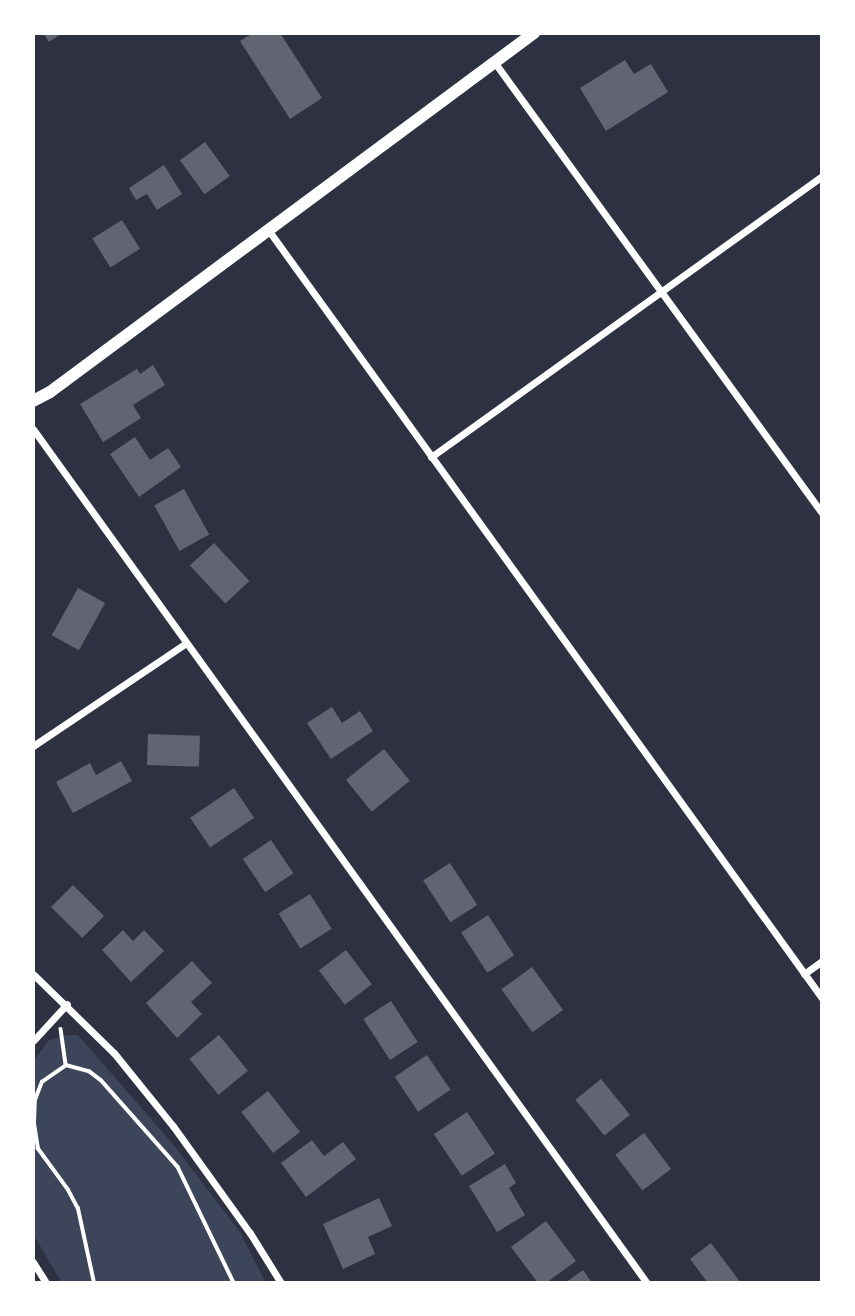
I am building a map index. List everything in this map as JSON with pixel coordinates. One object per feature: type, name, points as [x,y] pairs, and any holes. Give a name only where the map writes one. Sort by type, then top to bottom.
[{"type":"main road","points":[[33,401],[50,392],[534,33]]},
{"type":"street","points":[[495,63],[822,513]]},
{"type":"street","points":[[431,457],[822,176]]},
{"type":"street","points":[[269,231],[822,998]]},
{"type":"street","points":[[33,429],[647,1283]]},
{"type":"street","points":[[33,746],[185,644]]},
{"type":"street","points":[[804,974],[822,961]]},
{"type":"street","points":[[33,974],[67,1004],[114,1053],[173,1126],[250,1233],[281,1283]]},
{"type":"street","points":[[33,1041],[67,1004]]},
{"type":"street","points":[[33,1262],[46,1283]]},
{"type":"path","points":[[66,1065],[61,1031],[67,1004]]},
{"type":"path","points":[[94,1283],[78,1209],[68,1190],[38,1149],[34,1124],[35,1100],[41,1082],[66,1065],[89,1071],[100,1080],[178,1167],[234,1283]]},
{"type":"shaded area","points":[[78,1035],[172,1143],[240,1232],[266,1283],[62,1283],[33,1234],[33,1062],[49,1040]]},
{"type":"building","points":[[43,33],[62,33],[49,42]]},
{"type":"building","points":[[253,33],[280,33],[322,98],[290,119],[240,41]]},
{"type":"building","points":[[625,60],[634,74],[651,64],[668,92],[606,131],[580,88]]},
{"type":"building","points":[[205,142],[230,176],[205,194],[180,160]]},
{"type":"building","points":[[164,165],[182,194],[157,210],[147,194],[136,200],[129,188]]},
{"type":"building","points":[[122,220],[140,249],[110,267],[92,239]]},
{"type":"building","points":[[153,365],[165,385],[133,405],[141,418],[103,442],[80,404],[137,369],[140,374]]},
{"type":"building","points":[[135,437],[150,460],[168,448],[181,467],[139,497],[110,454]]},
{"type":"building","points":[[184,489],[209,534],[179,551],[154,505]]},
{"type":"building","points":[[214,543],[249,581],[225,604],[190,566]]},
{"type":"building","points":[[78,588],[105,603],[79,650],[52,635]]},
{"type":"building","points":[[332,707],[342,723],[360,711],[373,731],[331,759],[307,723]]},
{"type":"building","points":[[148,734],[200,736],[199,767],[147,765]]},
{"type":"building","points":[[384,749],[410,781],[372,812],[346,780]]},
{"type":"building","points":[[121,761],[132,781],[73,813],[56,782],[90,763],[96,775]]},
{"type":"building","points":[[234,788],[254,818],[210,847],[190,818]]},
{"type":"building","points":[[271,840],[293,873],[265,892],[243,859]]},
{"type":"building","points":[[450,863],[477,905],[450,922],[423,880]]},
{"type":"building","points":[[73,885],[104,916],[82,938],[51,907]]},
{"type":"building","points":[[310,894],[332,929],[300,948],[279,914]]},
{"type":"building","points":[[488,915],[514,955],[487,973],[461,932]]},
{"type":"building","points":[[123,930],[133,941],[144,930],[164,951],[131,982],[102,950]]},
{"type":"building","points":[[346,950],[372,984],[345,1005],[319,970]]},
{"type":"building","points":[[192,961],[212,983],[191,1002],[202,1014],[177,1038],[146,1003]]},
{"type":"building","points":[[532,967],[563,1010],[532,1032],[501,989]]},
{"type":"building","points":[[391,1001],[418,1042],[390,1060],[363,1019]]},
{"type":"building","points":[[219,1035],[248,1071],[218,1095],[189,1059]]},
{"type":"building","points":[[427,1055],[450,1090],[418,1112],[395,1077]]},
{"type":"building","points":[[601,1079],[630,1115],[604,1136],[575,1100]]},
{"type":"building","points":[[268,1091],[300,1132],[273,1153],[241,1112]]},
{"type":"building","points":[[467,1112],[495,1153],[462,1176],[434,1134]]},
{"type":"building","points":[[644,1133],[671,1169],[642,1191],[615,1155]]},
{"type":"building","points":[[312,1140],[324,1156],[343,1142],[356,1159],[306,1197],[281,1163]]},
{"type":"building","points":[[505,1164],[516,1183],[509,1188],[525,1215],[497,1232],[469,1186]]},
{"type":"building","points":[[379,1198],[392,1226],[368,1237],[375,1254],[343,1269],[323,1224]]},
{"type":"building","points":[[546,1221],[576,1261],[546,1283],[538,1283],[511,1247]]},
{"type":"building","points":[[711,1243],[741,1283],[708,1283],[690,1259]]},
{"type":"building","points":[[583,1270],[592,1283],[565,1283]]}]
